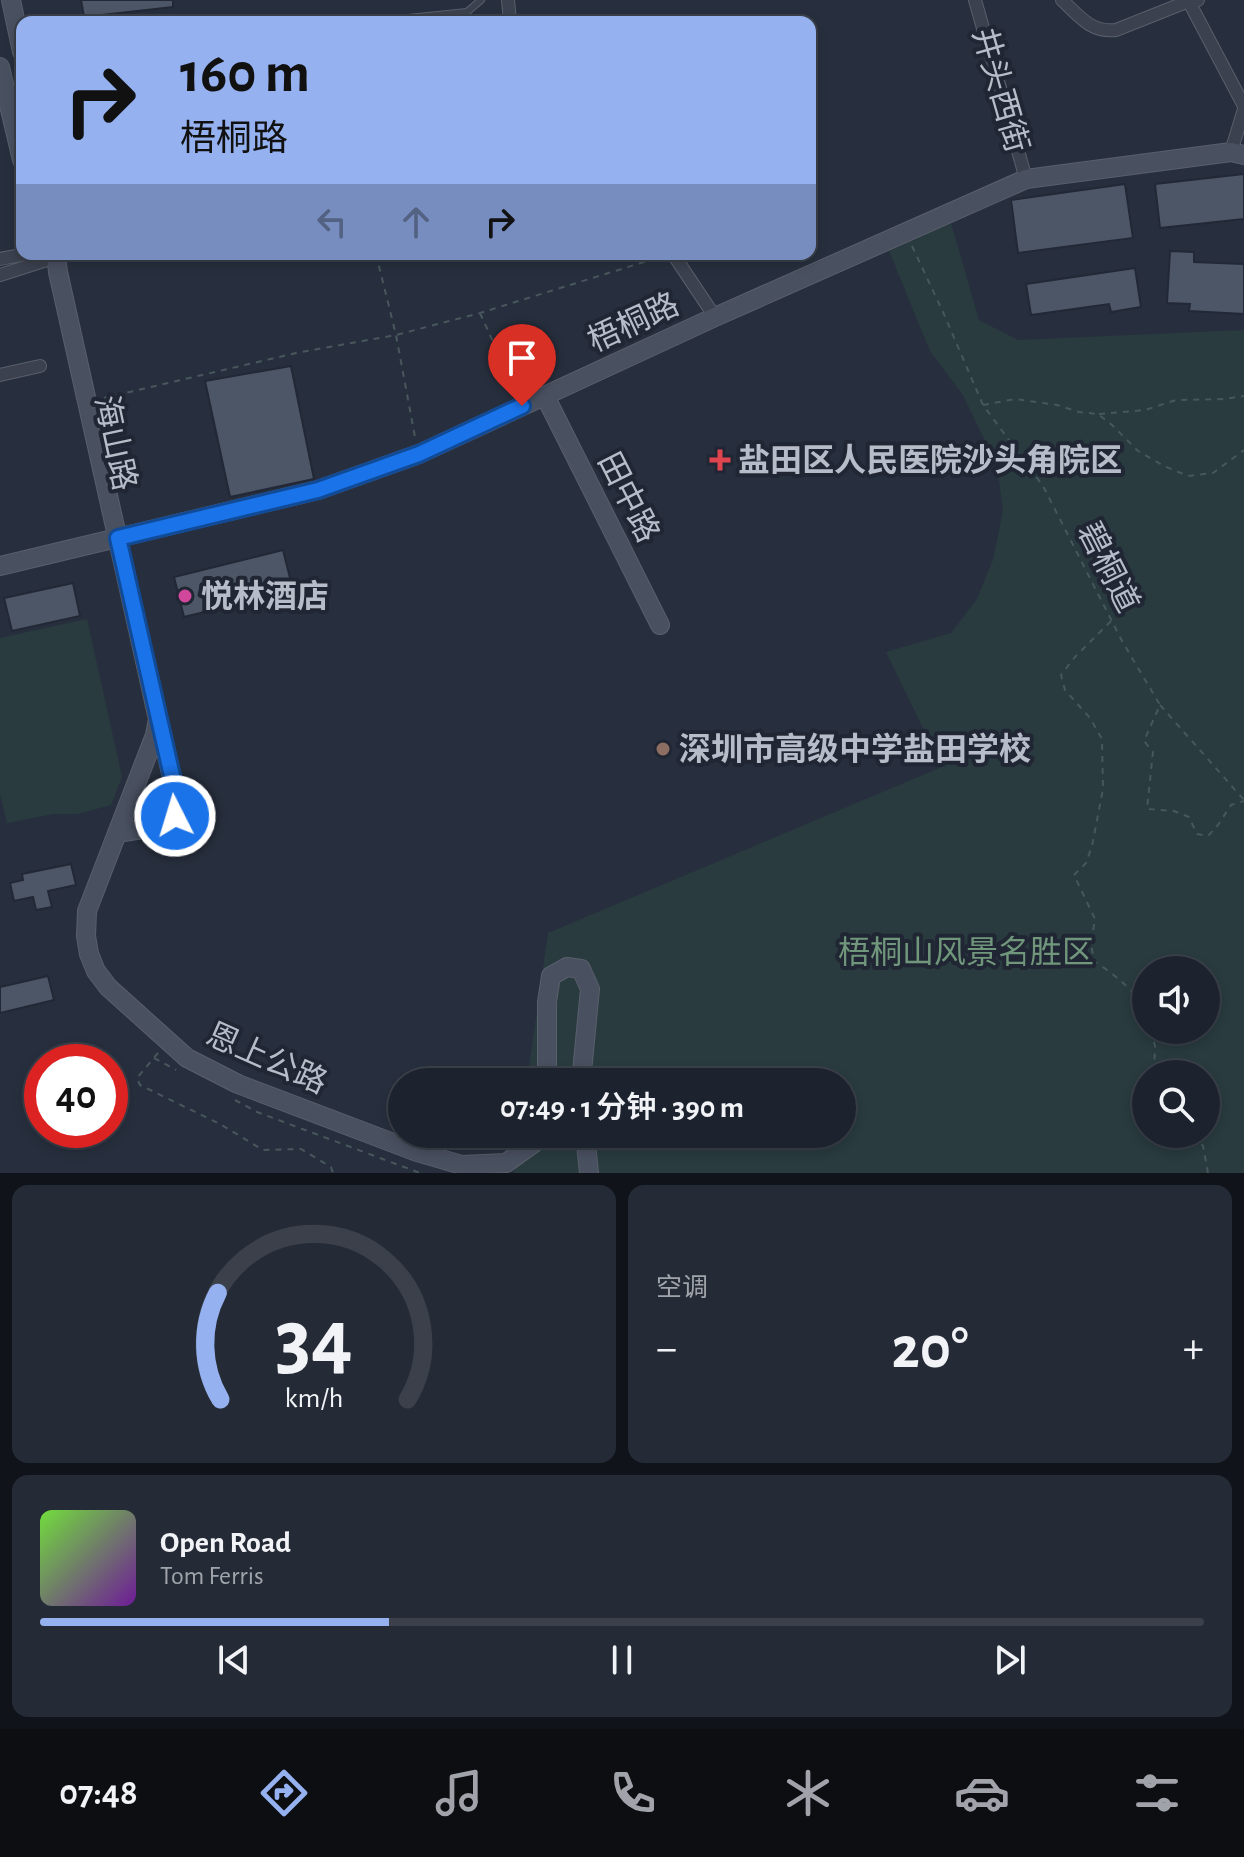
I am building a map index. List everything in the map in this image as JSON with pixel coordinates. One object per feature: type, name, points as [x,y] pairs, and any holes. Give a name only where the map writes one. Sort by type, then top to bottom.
[{"type":"street","points":[[11,0],[16,24]]},
{"type":"street","name":"井头西街","points":[[975,0],[1026,179]]},
{"type":"street","points":[[1062,0],[1091,27],[1104,32],[1189,0],[1198,0]]},
{"type":"street","points":[[1189,0],[1244,107],[1238,153]]},
{"type":"street","points":[[0,67],[16,135]]},
{"type":"street","name":"梧桐路","points":[[0,566],[318,490],[419,454],[715,317],[1026,179],[1238,153]]},
{"type":"street","points":[[0,275],[39,260]]},
{"type":"street","name":"海山路","points":[[51,260],[87,402],[147,722],[147,746],[140,775]]},
{"type":"street","name":"海山路","points":[[51,260],[112,539],[177,798],[175,816],[162,826],[117,833]]},
{"type":"street","points":[[675,260],[715,317]]},
{"type":"street","points":[[0,375],[40,366]]},
{"type":"street","name":"田中路","points":[[545,396],[660,625]]},
{"type":"street","name":"海山路","points":[[140,775],[158,719]]},
{"type":"street","name":"恩上公路","points":[[140,775],[87,911],[86,936],[96,971],[108,987],[187,1058],[238,1084],[388,1141]]},
{"type":"street","points":[[547,1068],[547,1002],[551,976],[567,967],[581,969],[590,989],[582,1068]]},
{"type":"street","name":"恩上公路","points":[[406,1148],[462,1165],[506,1163],[527,1148]]},
{"type":"street","points":[[586,1148],[589,1173]]},
{"type":"lane","points":[[428,16],[467,12],[481,0]]},
{"type":"lane","points":[[467,12],[467,16]]},
{"type":"path","name":"碧桐道","points":[[910,242],[983,405],[1043,486],[1111,621],[1160,705],[1244,801]]},
{"type":"path","points":[[377,260],[396,335],[419,454]]},
{"type":"path","points":[[87,402],[296,353],[396,335],[480,313],[652,260]]},
{"type":"path","points":[[480,313],[522,406]]},
{"type":"path","points":[[983,405],[1015,399],[1098,414],[1145,410],[1176,400],[1244,396]]},
{"type":"path","points":[[1098,414],[1138,451],[1188,476],[1213,473],[1244,450]]},
{"type":"path","points":[[1111,621],[1061,675],[1065,690],[1090,718],[1102,739],[1103,789],[1092,846],[1086,863],[1074,875],[1095,919],[1091,943],[1094,961],[1119,978],[1132,994]]},
{"type":"path","points":[[1160,705],[1144,741],[1153,752],[1147,809],[1174,811],[1189,817],[1197,834],[1208,836],[1231,805],[1244,801]]},
{"type":"path","points":[[168,1041],[137,1078],[140,1085],[220,1124],[263,1150],[301,1149],[331,1167],[333,1173]]},
{"type":"path","points":[[154,1058],[180,1072]]},
{"type":"path","points":[[232,1098],[257,1112],[420,1173]]},
{"type":"path","points":[[1203,1148],[1208,1173]]},
{"type":"green space","name":"梧桐山风景名胜区","points":[[951,223],[979,320],[1018,340],[1244,330],[1244,1173],[514,1173],[518,1148],[856,1148],[856,1068],[529,1068],[548,933],[942,767],[886,652],[951,633],[977,599],[993,560],[1003,511],[997,466],[963,395],[930,351],[889,251]]},
{"type":"green space","points":[[87,619],[122,777],[111,805],[78,814],[53,814],[7,823],[0,794],[0,638]]},
{"type":"building","points":[[81,0],[173,0],[173,7],[84,16]]},
{"type":"building","points":[[1244,174],[1244,219],[1160,228],[1155,184]]},
{"type":"building","points":[[1125,184],[1133,238],[1018,253],[1011,200]]},
{"type":"building","points":[[1170,251],[1194,252],[1194,262],[1244,264],[1244,314],[1189,311],[1190,304],[1167,303]]},
{"type":"building","points":[[1135,268],[1141,307],[1111,312],[1109,304],[1031,315],[1026,284]]},
{"type":"building","points":[[291,366],[314,479],[230,497],[205,381]]},
{"type":"building","points":[[283,550],[293,590],[184,617],[174,577]]},
{"type":"building","points":[[73,583],[80,616],[12,631],[4,598]]},
{"type":"building","points":[[71,864],[76,885],[48,891],[52,907],[36,910],[33,897],[14,901],[10,883],[23,880],[22,874]]},
{"type":"building","points":[[48,976],[54,1000],[0,1013],[0,987]]},
{"type":"place","name":"盐田区人民医院沙头角院区","points":[[720,460]]},
{"type":"place","name":"悦林酒店","points":[[185,596]]},
{"type":"place","name":"深圳市高级中学盐田学校","points":[[663,749]]},
{"type":"route","points":[[175,816],[177,798],[118,538],[318,490],[419,454],[522,406]]}]
